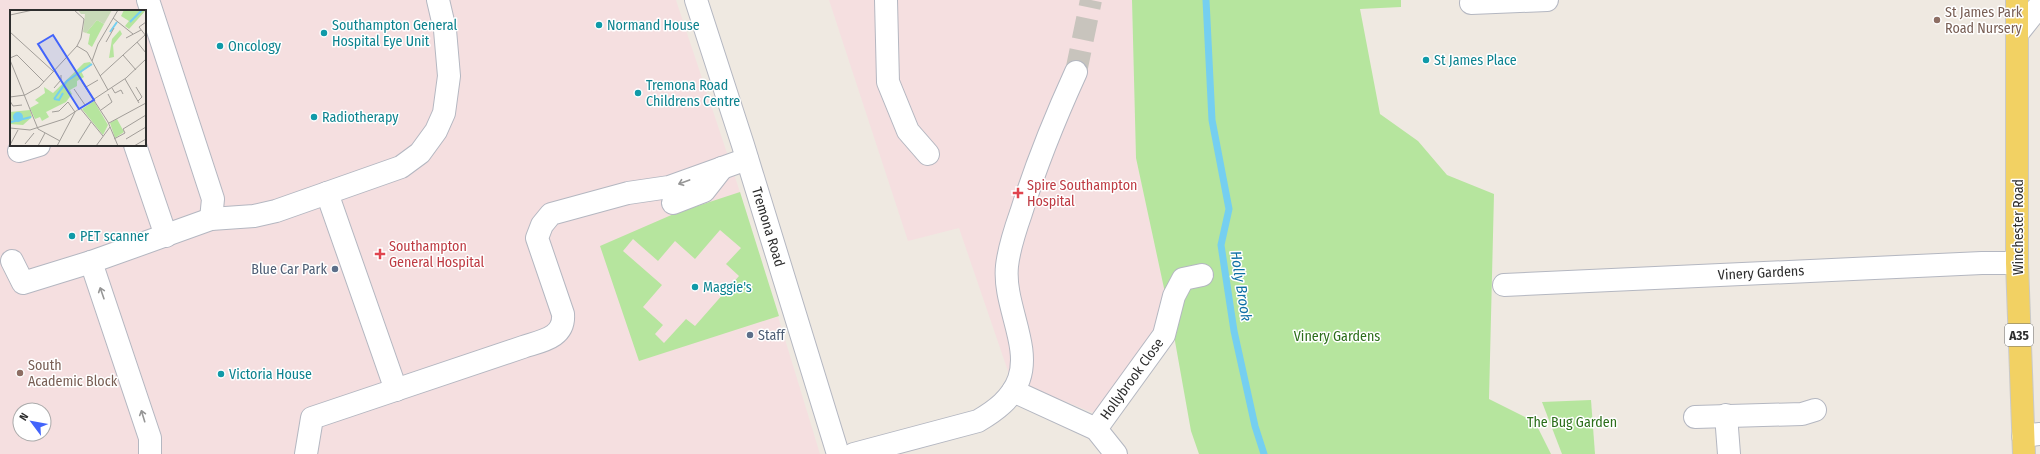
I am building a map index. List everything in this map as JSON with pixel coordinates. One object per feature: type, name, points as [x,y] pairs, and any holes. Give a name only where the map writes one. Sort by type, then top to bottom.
[{"type":"main road","name":"Winchester Road","points":[[2017,0],[2017,263],[2029,441]]},
{"type":"street","points":[[148,0],[213,199],[211,219]]},
{"type":"street","points":[[12,261],[23,283],[91,262],[211,219],[254,216],[276,211],[401,167],[420,153],[436,131],[444,113],[449,76],[445,30],[438,0]]},
{"type":"street","name":"Tremona Road","points":[[696,0],[745,152],[838,454]]},
{"type":"street","points":[[886,0],[888,82],[908,131],[928,154]]},
{"type":"street","points":[[1471,3],[1547,0]]},
{"type":"street","points":[[2017,34],[2040,5]]},
{"type":"street","points":[[854,454],[978,421],[996,411],[1013,391],[1019,378],[1022,350],[1011,311],[1008,289],[1007,266],[1011,244],[1026,196],[1050,131],[1076,72]]},
{"type":"street","points":[[134,146],[166,236]]},
{"type":"street","points":[[306,454],[312,418],[523,347],[552,336],[560,330],[564,323],[563,314],[537,238],[542,225],[551,214],[628,193],[669,188],[722,168],[745,152]]},
{"type":"street","points":[[628,193],[666,173],[745,152]]},
{"type":"street","points":[[673,203],[704,191],[722,168]]},
{"type":"street","points":[[327,193],[396,390]]},
{"type":"street","points":[[91,262],[150,438],[150,454]]},
{"type":"street","name":"Vinery Gardens","points":[[1504,285],[1982,263],[2017,263]]},
{"type":"street","name":"Hollybrook Close","points":[[1096,429],[1164,335],[1174,296],[1183,279],[1202,275]]},
{"type":"street","name":"Hollybrook Close","points":[[1013,391],[1096,429],[1116,454]]},
{"type":"street","points":[[1695,417],[1802,414],[1815,410]]},
{"type":"street","points":[[1726,415],[1729,454]]},
{"type":"shaded area","name":"Southampton General Hospital","points":[[0,0],[676,0],[740,192],[820,454],[0,454]]},
{"type":"shaded area","name":"Spire Southampton Hospital","points":[[829,0],[1132,0],[1136,158],[1173,330],[1109,419],[1011,380],[959,228],[908,241]]},
{"type":"green space","points":[[1132,0],[1401,0],[1401,7],[1360,9],[1380,114],[1418,141],[1447,175],[1494,194],[1489,399],[1535,422],[1551,454],[1199,454],[1191,431],[1173,330],[1136,158]]},
{"type":"green space","points":[[740,192],[779,316],[639,361],[600,246],[676,213]],"holes":[[[720,230],[741,248],[726,264],[739,276],[695,326],[686,319],[664,343],[655,334],[663,325],[643,307],[662,285],[623,251],[633,239],[658,261],[675,241],[695,259]]]},
{"type":"green space","name":"The Bug Garden","points":[[1591,400],[1595,454],[1562,454],[1542,402]]},
{"type":"waterway","name":"Holly Brook","points":[[1206,0],[1212,120],[1229,209],[1221,245],[1234,331],[1255,426],[1264,454]]},
{"type":"tunnel","points":[[1076,72],[1091,0]]},
{"type":"place","name":"St James Park Road Nursery","points":[[1937,20]]},
{"type":"place","name":"Normand House","points":[[599,25]]},
{"type":"place","name":"Southampton General Hospital Eye Unit","points":[[324,33]]},
{"type":"place","name":"Oncology","points":[[220,46]]},
{"type":"place","name":"St James Place","points":[[1426,60]]},
{"type":"place","name":"Tremona Road Childrens Centre","points":[[638,93]]},
{"type":"place","name":"Radiotherapy","points":[[314,117]]},
{"type":"place","name":"Spire Southampton Hospital","points":[[1018,193]]},
{"type":"place","name":"PET scanner","points":[[72,236]]},
{"type":"place","name":"Southampton General Hospital","points":[[380,254]]},
{"type":"place","name":"Blue Car Park","points":[[335,269]]},
{"type":"place","name":"Maggie's","points":[[695,287]]},
{"type":"place","name":"Staff","points":[[750,335]]},
{"type":"place","name":"South Academic Block","points":[[20,373]]},
{"type":"place","name":"Victoria House","points":[[221,374]]}]
